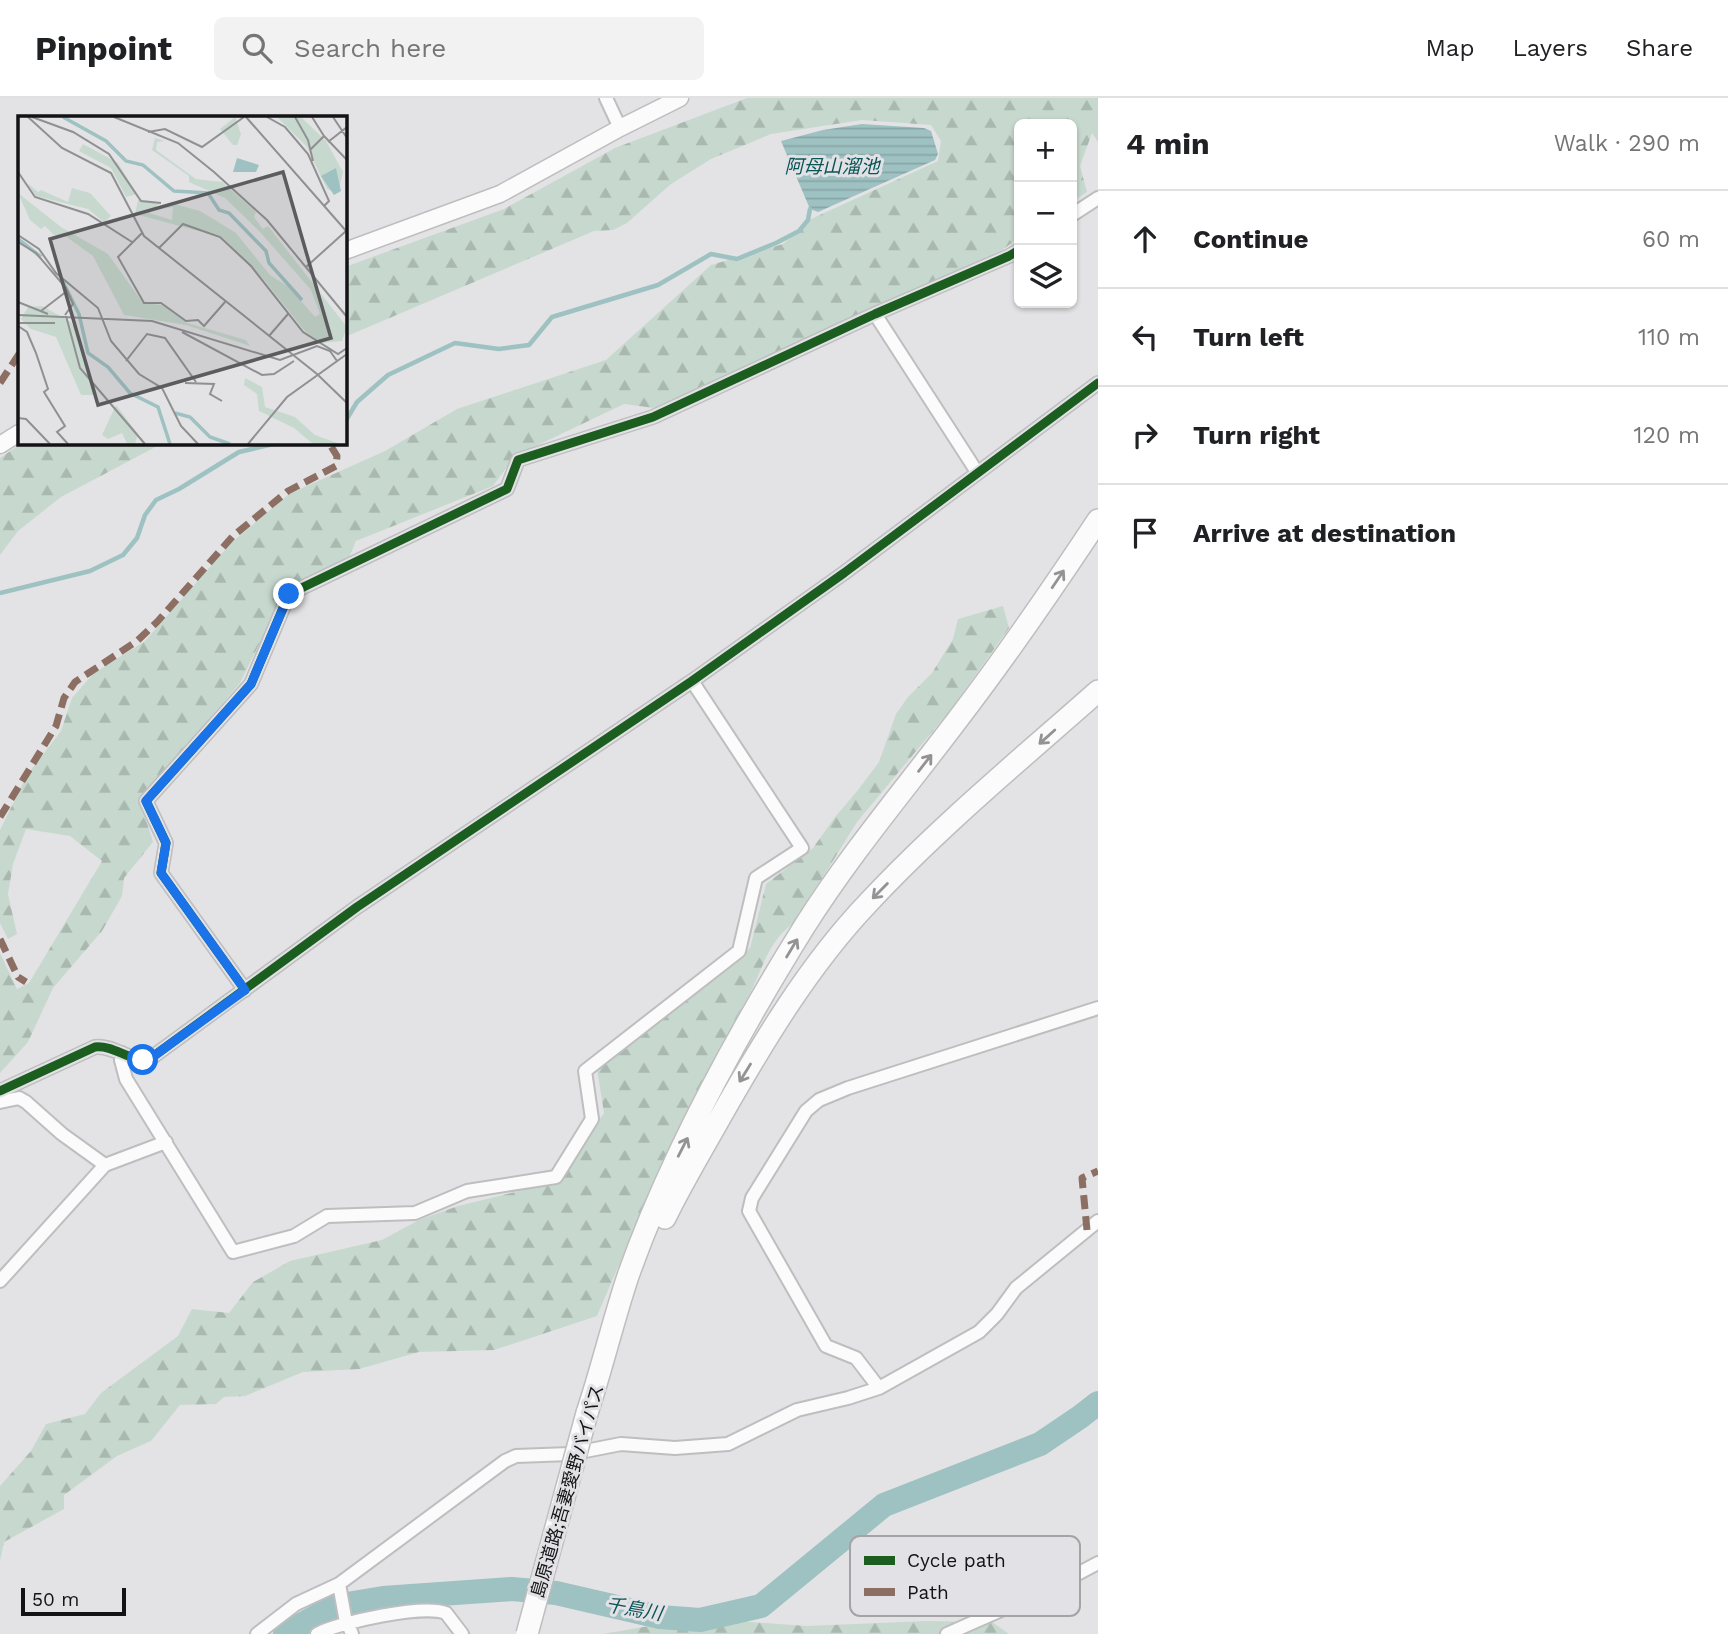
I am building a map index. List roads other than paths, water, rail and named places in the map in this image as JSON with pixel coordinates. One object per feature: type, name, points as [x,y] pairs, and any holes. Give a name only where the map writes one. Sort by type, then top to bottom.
[{"type":"highway","points":[[608,1348],[628,1277],[652,1217],[706,1101],[760,1001],[853,854],[967,708],[1098,520]]},
{"type":"highway","points":[[608,1348],[670,1208],[711,1133],[771,1033],[824,955],[866,904],[918,852],[1098,691]]},
{"type":"highway","name":"島原道路;吾妻愛野バイパス","points":[[527,1634],[587,1413],[608,1348]]},
{"type":"street","points":[[606,98],[620,128]]},
{"type":"street","points":[[346,251],[500,194],[680,98]]},
{"type":"street","points":[[1077,212],[1098,198]]},
{"type":"street","points":[[245,990],[161,873],[166,843],[146,801],[251,684],[289,594],[507,489],[518,460],[653,417],[1014,253]]},
{"type":"street","points":[[875,314],[977,472]]},
{"type":"street","points":[[0,1091],[96,1047],[103,1046],[143,1060],[151,1058],[357,907],[692,681],[844,573],[1098,383]]},
{"type":"street","points":[[0,445],[18,434]]},
{"type":"street","points":[[122,1053],[126,1079],[233,1252],[294,1236],[327,1216],[415,1213],[467,1191],[556,1177],[592,1119],[585,1071],[739,951],[756,878],[802,848],[692,681]]},
{"type":"street","points":[[879,1388],[856,1358],[826,1346],[749,1211],[752,1198],[806,1111],[819,1100],[848,1088],[1098,1008]]},
{"type":"street","points":[[0,1101],[19,1098],[26,1102],[62,1134],[105,1166]]},
{"type":"street","points":[[0,1281],[105,1166],[166,1142]]},
{"type":"street","points":[[257,1634],[296,1604],[340,1588],[505,1461],[516,1456],[570,1454],[621,1444],[675,1448],[728,1444],[797,1409],[879,1388],[979,1332],[998,1314],[1016,1288],[1098,1221]]},
{"type":"street","points":[[1080,1573],[1098,1563]]},
{"type":"street","points":[[340,1588],[348,1624]]},
{"type":"street","points":[[317,1634],[330,1627],[429,1610],[440,1611],[452,1618],[462,1634]]},
{"type":"street","points":[[947,1634],[988,1616]]},
{"type":"water","name":"阿母山溜池","points":[[862,124],[924,128],[931,131],[938,154],[935,160],[818,212],[810,209],[781,141],[823,130]]},
{"type":"waterway","points":[[346,420],[357,402],[388,375],[455,343],[499,349],[529,345],[552,317],[658,285],[711,254],[737,259],[776,243],[799,231],[808,220],[810,209]]},
{"type":"waterway","points":[[0,593],[90,571],[123,555],[137,538],[145,515],[156,500],[239,452],[274,444]]},
{"type":"waterway","name":"千鳥川","points":[[285,1634],[335,1606],[383,1598],[512,1589],[556,1593],[660,1617],[700,1620],[761,1606],[884,1505],[1040,1444],[1098,1403]]}]
